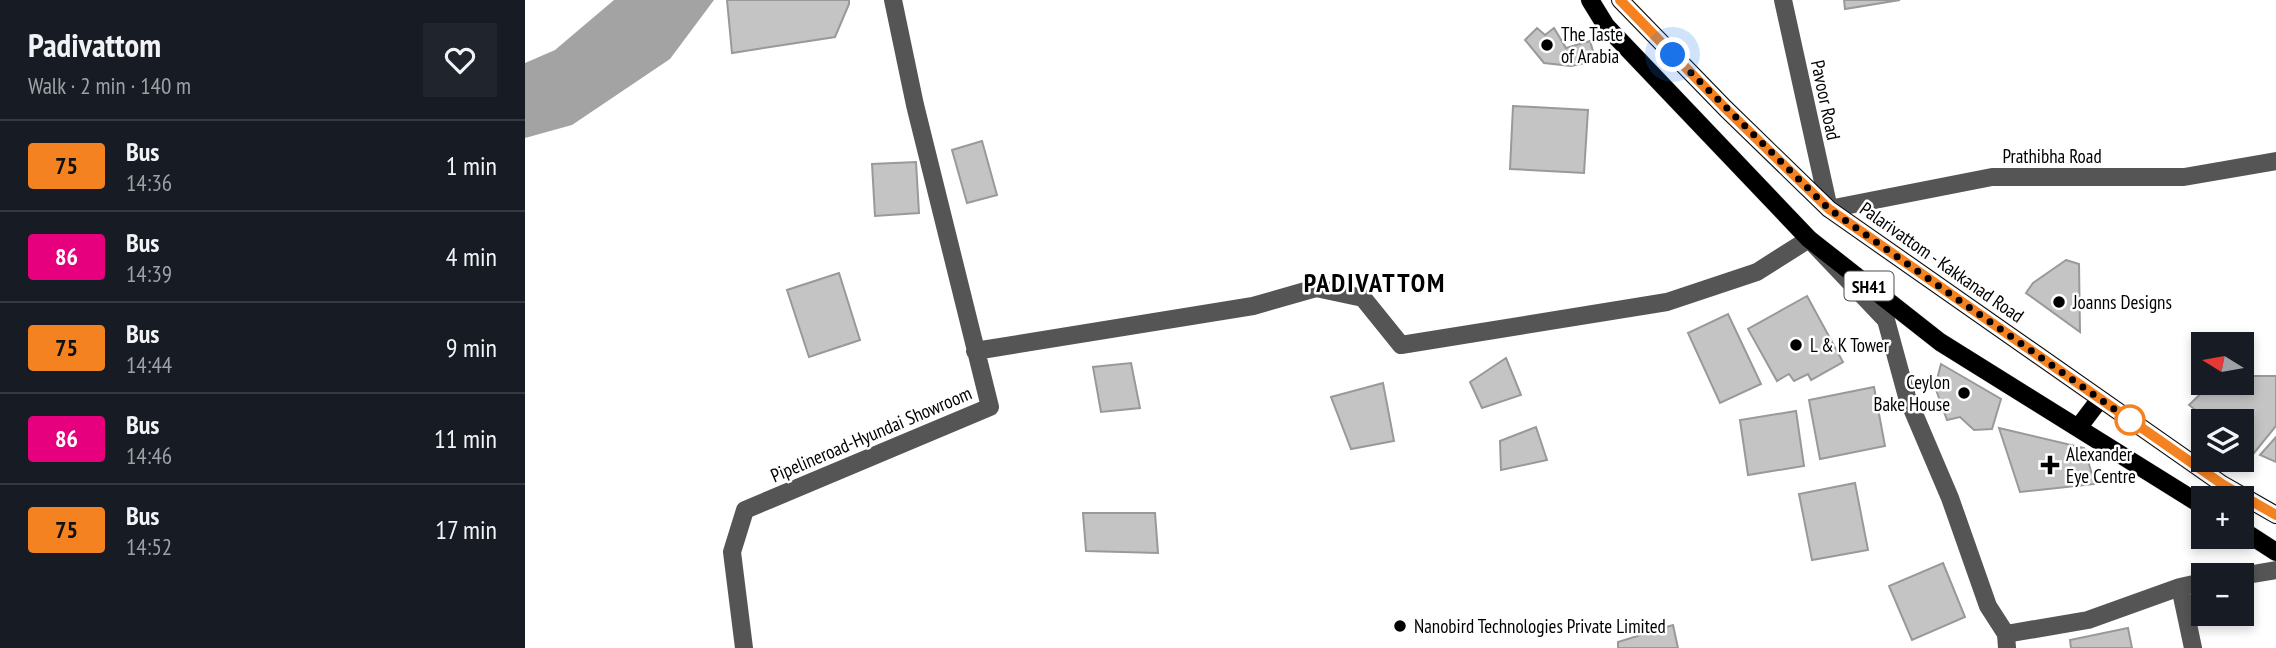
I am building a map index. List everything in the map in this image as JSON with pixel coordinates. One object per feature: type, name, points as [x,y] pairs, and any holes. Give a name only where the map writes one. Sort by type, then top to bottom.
[{"type":"main road","name":"SH41","points":[[1590,0],[1606,26],[1809,239],[1940,342],[2191,499]]},
{"type":"main road","name":"Palarivattom - Kakkanad Road","points":[[1620,0],[1726,109],[1829,209],[2222,484],[2276,515]]},
{"type":"main road","points":[[2078,428],[2100,399]]},
{"type":"main road","points":[[2254,538],[2276,552]]},
{"type":"street","name":"Pipelineroad-Hyundai Showroom","points":[[744,648],[732,552],[745,510],[990,407],[915,105],[893,0]]},
{"type":"street","name":"Pavoor Road","points":[[1783,0],[1829,209]]},
{"type":"street","name":"Prathibha Road","points":[[1829,209],[1992,177],[2184,177],[2276,161]]},
{"type":"street","points":[[975,351],[1253,306],[1316,288],[1363,298],[1401,345],[1667,302],[1757,272],[1809,239],[1886,320],[1907,397],[1950,498],[1988,606],[2007,641],[2088,620],[2191,585]]},
{"type":"street","points":[[2254,574],[2276,570]]},
{"type":"street","points":[[2180,587],[2193,648]]},
{"type":"shaded area","points":[[614,0],[714,0],[670,59],[572,125],[525,138],[525,63],[555,50]]},
{"type":"building","points":[[727,0],[849,0],[849,4],[835,37],[732,53]]},
{"type":"building","points":[[1844,0],[1900,0],[1845,9]]},
{"type":"building","name":"The Taste of Arabia","points":[[1537,28],[1545,35],[1554,28],[1566,48],[1590,41],[1596,61],[1571,66],[1544,63],[1525,40]]},
{"type":"building","points":[[1513,106],[1588,110],[1584,173],[1510,169]]},
{"type":"building","points":[[982,141],[997,195],[967,203],[952,150]]},
{"type":"building","points":[[916,162],[919,213],[875,216],[872,164]]},
{"type":"building","name":"Joanns Designs","points":[[2066,260],[2079,264],[2080,332],[2026,293],[2033,283]]},
{"type":"building","points":[[839,273],[860,340],[809,357],[787,290]]},
{"type":"building","name":"L & K Tower","points":[[1807,296],[1843,362],[1811,380],[1808,374],[1794,381],[1789,374],[1777,381],[1748,329]]},
{"type":"building","points":[[1728,314],[1761,384],[1720,403],[1688,333]]},
{"type":"building","points":[[1506,358],[1521,395],[1482,408],[1470,382]]},
{"type":"building","points":[[1131,363],[1140,408],[1101,412],[1093,367]]},
{"type":"building","name":"Ceylon Bake House","points":[[1941,364],[2001,399],[1992,429],[1974,430],[1960,417],[1947,420],[1935,387]]},
{"type":"building","points":[[2254,376],[2276,376],[2276,426],[2254,453],[2254,409],[2194,409],[2189,405],[2198,396],[2254,396]]},
{"type":"building","points":[[1383,383],[1394,441],[1351,449],[1331,397]]},
{"type":"building","points":[[1874,387],[1885,446],[1820,459],[1809,400]]},
{"type":"building","points":[[1796,411],[1804,466],[1748,475],[1740,420]]},
{"type":"building","points":[[1536,427],[1547,460],[1501,470],[1500,441]]},
{"type":"building","points":[[1999,428],[2084,448],[2095,484],[2020,492]]},
{"type":"building","points":[[2276,437],[2276,462],[2260,455]]},
{"type":"building","points":[[1855,483],[1868,550],[1812,560],[1799,494]]},
{"type":"building","points":[[1083,513],[1155,513],[1158,553],[1086,551]]},
{"type":"building","points":[[1943,563],[1965,617],[1912,640],[1889,586]]},
{"type":"building","points":[[1673,625],[1678,648],[1618,648],[1618,642]]},
{"type":"building","points":[[2128,628],[2132,648],[2071,648],[2070,640]]},
{"type":"bus line","name":"75","points":[[1620,0],[1726,109],[1829,209],[2222,484],[2276,515]]},
{"type":"place","name":"The Taste of Arabia","points":[[1547,45]]},
{"type":"place","name":"Joanns Designs","points":[[2059,302]]},
{"type":"place","name":"L & K Tower","points":[[1796,345]]},
{"type":"place","name":"Ceylon Bake House","points":[[1964,393]]},
{"type":"place","name":"Alexander Eye Centre","points":[[2050,465]]},
{"type":"place","name":"Nanobird Technologies Private Limited","points":[[1400,626]]},
{"type":"district","name":"PADIVATTOM","points":[[1375,282]]},
{"type":"route","points":[[1673,55],[1829,209],[2130,420]]}]
